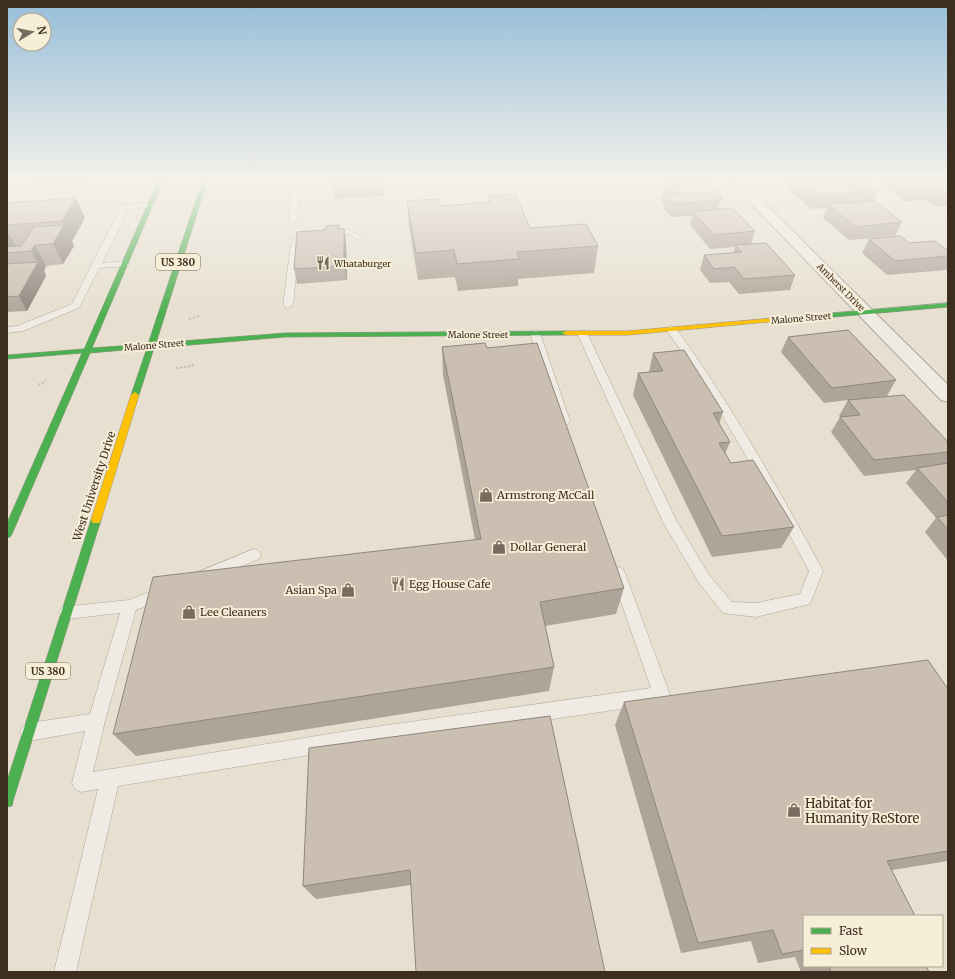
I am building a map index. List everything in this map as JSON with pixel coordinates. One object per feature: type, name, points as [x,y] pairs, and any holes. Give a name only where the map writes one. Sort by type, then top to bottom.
[{"type":"main road","points":[[7,534],[142,225]]},
{"type":"main road","name":"West University Drive","points":[[7,801],[151,345],[191,225]]},
{"type":"main road","name":"Malone Street","points":[[7,357],[285,335],[628,333],[948,305]]},
{"type":"street","name":"Amherst Drive","points":[[778,225],[948,396]]},
{"type":"lane","points":[[7,330],[19,329],[76,306],[115,225]]},
{"type":"lane","points":[[288,305],[295,248],[298,239],[303,234],[318,231],[337,230],[358,236]]},
{"type":"lane","points":[[95,266],[125,264]]},
{"type":"lane","points":[[582,333],[670,522],[704,578],[728,608],[756,610],[805,599],[816,571],[761,467],[694,361],[671,329]]},
{"type":"lane","points":[[535,333],[568,434]]},
{"type":"lane","points":[[188,582],[254,555]]},
{"type":"lane","points":[[130,606],[96,721],[81,783],[360,738],[662,695],[613,560]]},
{"type":"lane","points":[[67,612],[130,606],[174,588]]},
{"type":"lane","points":[[29,732],[96,721]]},
{"type":"lane","points":[[65,972],[110,779]]},
{"type":"path","points":[[189,319],[199,316]]},
{"type":"path","points":[[38,385],[46,381]]},
{"type":"building","points":[[64,225],[53,244],[35,245],[31,251],[7,253],[7,247],[21,246],[34,227]]},
{"type":"building","points":[[339,225],[338,229],[344,229],[344,266],[294,269],[297,232],[326,230],[326,226]]},
{"type":"building","points":[[411,225],[529,225],[530,228],[586,225],[598,246],[517,252],[519,259],[457,264],[454,250],[416,253]]},
{"type":"building","points":[[705,225],[749,225],[755,231],[714,235]]},
{"type":"building","points":[[852,225],[877,225],[855,227]]},
{"type":"building","points":[[900,236],[909,243],[935,241],[948,251],[948,256],[895,261],[869,239]]},
{"type":"building","points":[[766,243],[795,275],[744,279],[734,267],[714,269],[704,255],[742,252],[735,245]]},
{"type":"building","points":[[38,262],[19,296],[7,297],[7,264]]},
{"type":"building","points":[[848,330],[896,380],[832,388],[788,337]]},
{"type":"building","points":[[485,343],[487,348],[537,343],[624,588],[540,602],[554,667],[113,734],[153,577],[481,539],[442,347]]},
{"type":"building","points":[[684,350],[723,412],[713,413],[730,442],[719,443],[731,463],[753,460],[794,527],[722,536],[638,373],[663,371],[653,353]]},
{"type":"building","points":[[904,395],[948,442],[948,452],[874,460],[840,417],[860,415],[848,400]]},
{"type":"building","points":[[948,463],[948,502],[917,468]]},
{"type":"building","points":[[948,515],[948,530],[937,517]]},
{"type":"building","name":"Habitat for Humanity ReStore","points":[[928,660],[948,689],[948,851],[887,861],[914,915],[803,915],[803,950],[782,954],[773,930],[698,943],[624,702]]},
{"type":"building","points":[[550,716],[605,972],[416,972],[410,870],[303,886],[309,748]]},
{"type":"building","points":[[829,967],[926,967],[929,972],[831,972]]},
{"type":"traffic: fast","points":[[7,534],[142,225]]},
{"type":"traffic: fast","points":[[135,395],[191,225]]},
{"type":"traffic: fast","points":[[776,320],[948,305]]},
{"type":"traffic: fast","points":[[7,357],[285,335],[566,333]]},
{"type":"traffic: fast","points":[[7,801],[96,520]]},
{"type":"traffic: slow","points":[[566,333],[628,333],[776,320]]},
{"type":"traffic: slow","points":[[96,520],[135,395]]},
{"type":"place","name":"Whataburger","points":[[323,263]]},
{"type":"place","name":"Armstrong McCall","points":[[486,495]]},
{"type":"place","name":"Dollar General","points":[[499,547]]},
{"type":"place","name":"Egg House Cafe","points":[[398,584]]},
{"type":"place","name":"Asian Spa","points":[[348,590]]},
{"type":"place","name":"Lee Cleaners","points":[[189,612]]},
{"type":"place","name":"Habitat for Humanity ReStore","points":[[794,810]]}]
